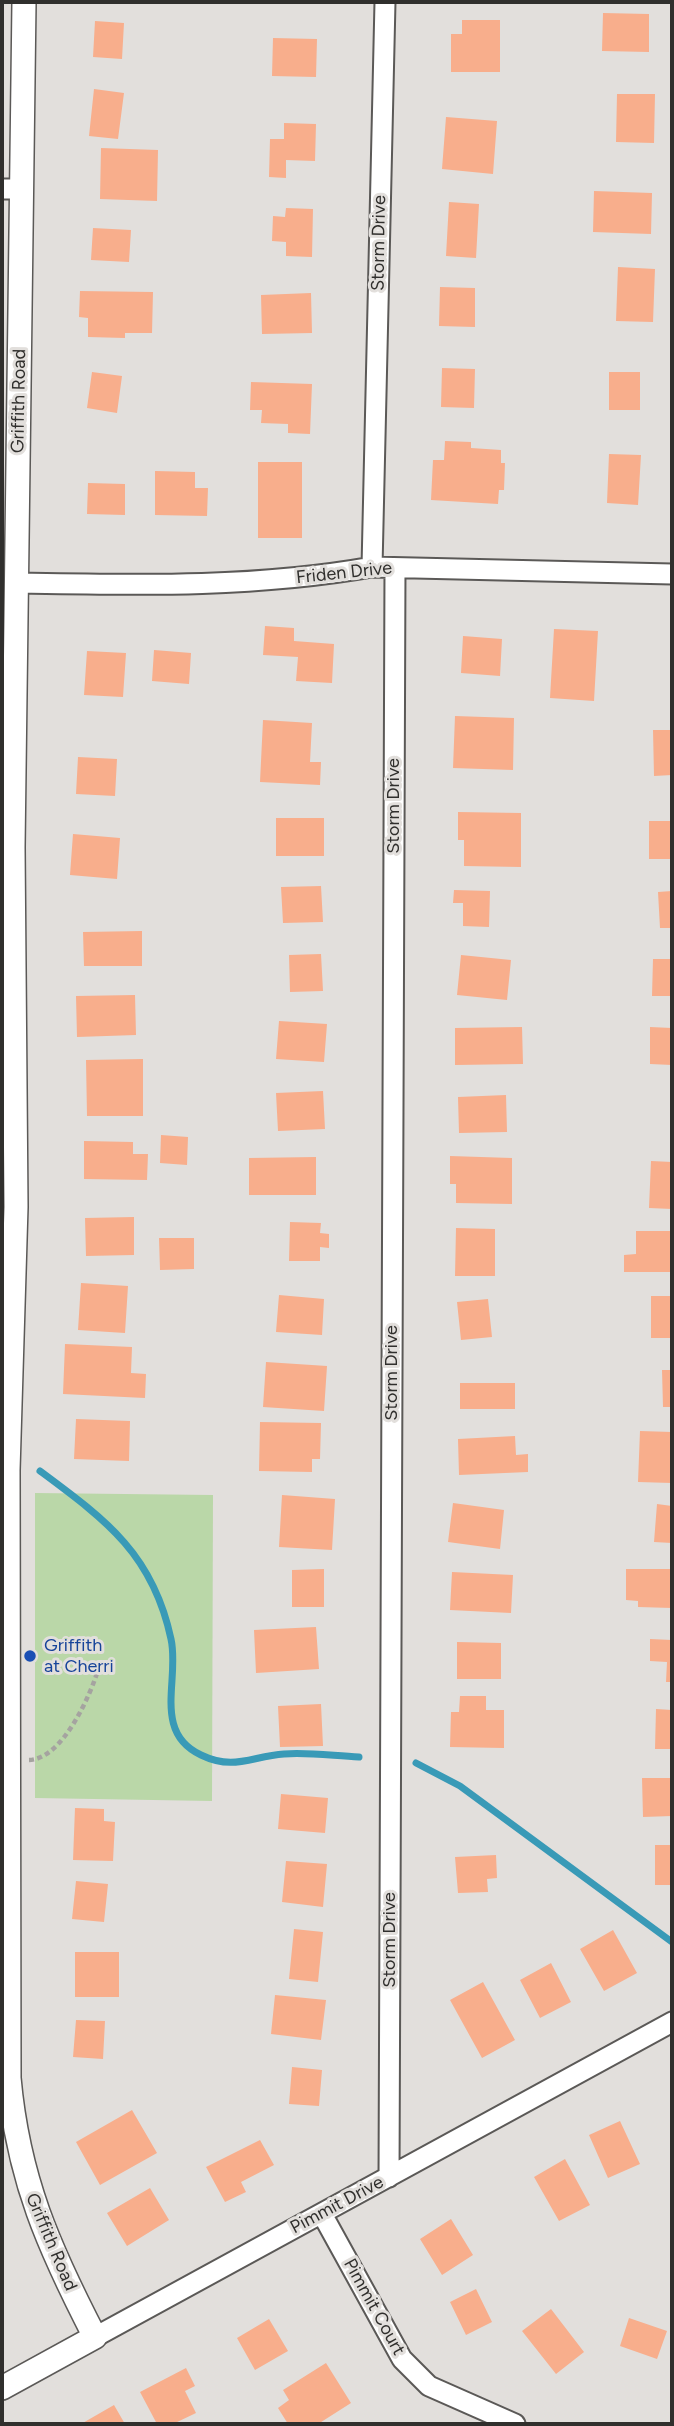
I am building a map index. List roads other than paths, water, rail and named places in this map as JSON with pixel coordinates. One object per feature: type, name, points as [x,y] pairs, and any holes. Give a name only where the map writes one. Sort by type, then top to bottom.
[{"type":"street","name":"Griffith Road","points":[[24,2],[12,189],[17,583],[8,776],[17,1115],[8,1469],[5,1977],[11,2104],[25,2178],[54,2258],[95,2337]]},
{"type":"street","name":"Storm Drive","points":[[372,567],[385,2]]},
{"type":"street","name":"Friden Drive","points":[[17,583],[221,585],[327,575],[372,567],[672,574]]},
{"type":"street","name":"Storm Drive","points":[[389,2178],[395,568]]},
{"type":"street","name":"Pimmit Drive","points":[[2,2388],[672,2022]]},
{"type":"street","name":"Pimmit Court","points":[[322,2214],[402,2359],[417,2376],[429,2386],[515,2424]]},
{"type":"waterway","points":[[40,1471],[86,1506],[124,1541],[152,1584],[163,1609],[171,1639],[172,1719],[177,1733],[186,1745],[201,1755],[223,1762],[293,1754],[359,1757]]},
{"type":"waterway","points":[[416,1763],[460,1786],[672,1942]]},
{"type":"place","name":"Griffith at Cherri","points":[[30,1656]]}]
